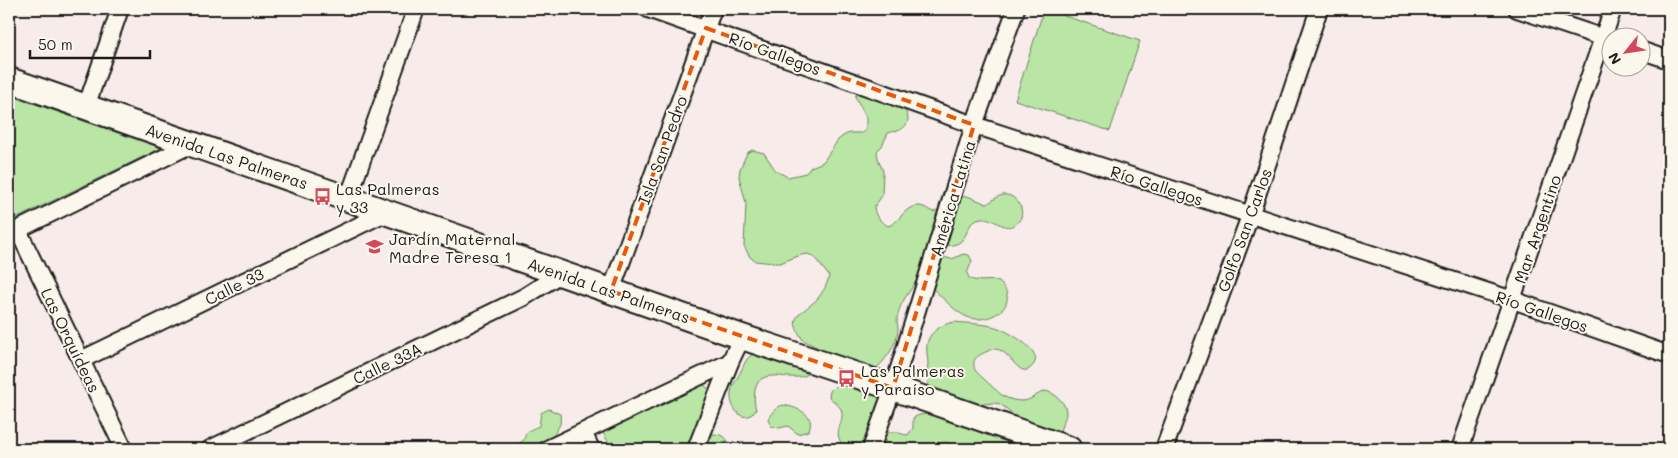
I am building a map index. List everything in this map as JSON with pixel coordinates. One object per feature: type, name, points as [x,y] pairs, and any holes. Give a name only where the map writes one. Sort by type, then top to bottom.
[{"type":"main road","name":"Avenida Las Palmeras","points":[[9,80],[742,337],[1069,449]]},
{"type":"street","points":[[86,107],[120,9]]},
{"type":"street","points":[[348,198],[416,9]]},
{"type":"street","name":"Río Gallegos","points":[[648,9],[706,28],[974,125],[1513,300],[1669,355]]},
{"type":"street","name":"Isla San Pedro","points":[[612,291],[713,9]]},
{"type":"street","name":"América Latina","points":[[871,449],[894,388],[974,125],[1016,9]]},
{"type":"street","name":"Golfo San Carlos","points":[[1164,449],[1250,216],[1319,9]]},
{"type":"street","points":[[1517,9],[1600,36]]},
{"type":"street","name":"Mar Argentino","points":[[1609,28],[1613,9]]},
{"type":"street","points":[[1650,53],[1669,60]]},
{"type":"street","name":"Mar Argentino","points":[[1460,449],[1600,58]]},
{"type":"street","points":[[13,232],[192,144]]},
{"type":"street","name":"Calle 33","points":[[81,360],[387,212]]},
{"type":"street","name":"Las Orquídeas","points":[[13,232],[81,360],[124,449]]},
{"type":"street","name":"Calle 33A","points":[[210,449],[524,296],[562,273]]},
{"type":"street","points":[[696,449],[730,362],[742,337]]},
{"type":"street","points":[[547,449],[730,362]]},
{"type":"street","points":[[583,432],[592,449]]},
{"type":"highlighted area","points":[[706,28],[974,125],[893,388],[611,291]]},
{"type":"green space","points":[[1044,9],[1140,41],[1110,131],[1015,100]]},
{"type":"green space","points":[[863,90],[890,98],[902,106],[908,118],[906,125],[901,129],[888,133],[882,146],[877,151],[883,171],[882,196],[874,207],[878,218],[888,226],[914,206],[921,206],[934,212],[961,197],[967,196],[987,204],[999,196],[1008,195],[1016,200],[1022,212],[1019,221],[1010,227],[986,218],[977,219],[971,224],[960,242],[945,247],[930,259],[920,271],[899,310],[897,319],[898,330],[893,347],[873,371],[860,370],[803,340],[798,333],[795,322],[796,318],[819,297],[829,276],[814,257],[808,254],[780,263],[755,261],[750,257],[744,246],[746,203],[739,177],[740,169],[747,153],[752,150],[764,153],[776,171],[788,177],[806,173],[811,167],[823,162],[838,140],[843,136],[849,133],[862,133],[866,129],[866,117],[855,96]]},
{"type":"green space","points":[[9,95],[161,148],[9,222]]},
{"type":"green space","points":[[963,254],[969,255],[972,261],[967,273],[969,278],[976,281],[999,282],[1006,291],[1006,305],[996,314],[981,319],[967,317],[953,308],[932,288],[941,257],[952,259]]},
{"type":"green space","points":[[955,322],[996,327],[1011,334],[1030,348],[1036,359],[1028,370],[1018,367],[1002,351],[995,349],[981,354],[974,360],[975,370],[1001,394],[1010,399],[1025,401],[1046,391],[1057,396],[1066,410],[1060,434],[1025,432],[1011,412],[1000,404],[972,405],[931,391],[927,378],[928,340],[937,329]]},
{"type":"green space","points":[[755,353],[811,372],[804,376],[796,377],[764,377],[758,382],[755,390],[756,410],[751,415],[742,416],[732,404],[732,390],[746,361]]},
{"type":"green space","points":[[701,383],[716,394],[695,449],[608,449],[610,445],[602,431]]},
{"type":"green space","points":[[846,383],[883,393],[870,446],[859,448],[843,446],[838,435],[842,419],[841,409],[829,397],[830,391],[834,387]]},
{"type":"green space","points":[[783,405],[799,410],[808,416],[810,425],[808,431],[798,434],[788,426],[779,428],[771,426],[769,417],[772,412]]},
{"type":"green space","points":[[549,409],[560,414],[560,425],[554,437],[556,449],[511,449],[524,440],[529,431],[539,426],[541,413]]},
{"type":"green space","points":[[958,411],[982,433],[1004,439],[1007,442],[1006,449],[963,449],[947,442],[940,443],[934,449],[890,449],[886,444],[886,434],[889,432],[908,435],[913,428],[913,418],[919,415]]},
{"type":"green space","points":[[713,434],[725,438],[730,449],[698,449]]},
{"type":"place","name":"Las Palmeras y 33","points":[[322,197]]},
{"type":"place","name":"Jardín Maternal Madre Teresa 1","points":[[375,247]]},
{"type":"place","name":"Las Palmeras y Paraíso","points":[[847,379]]}]
